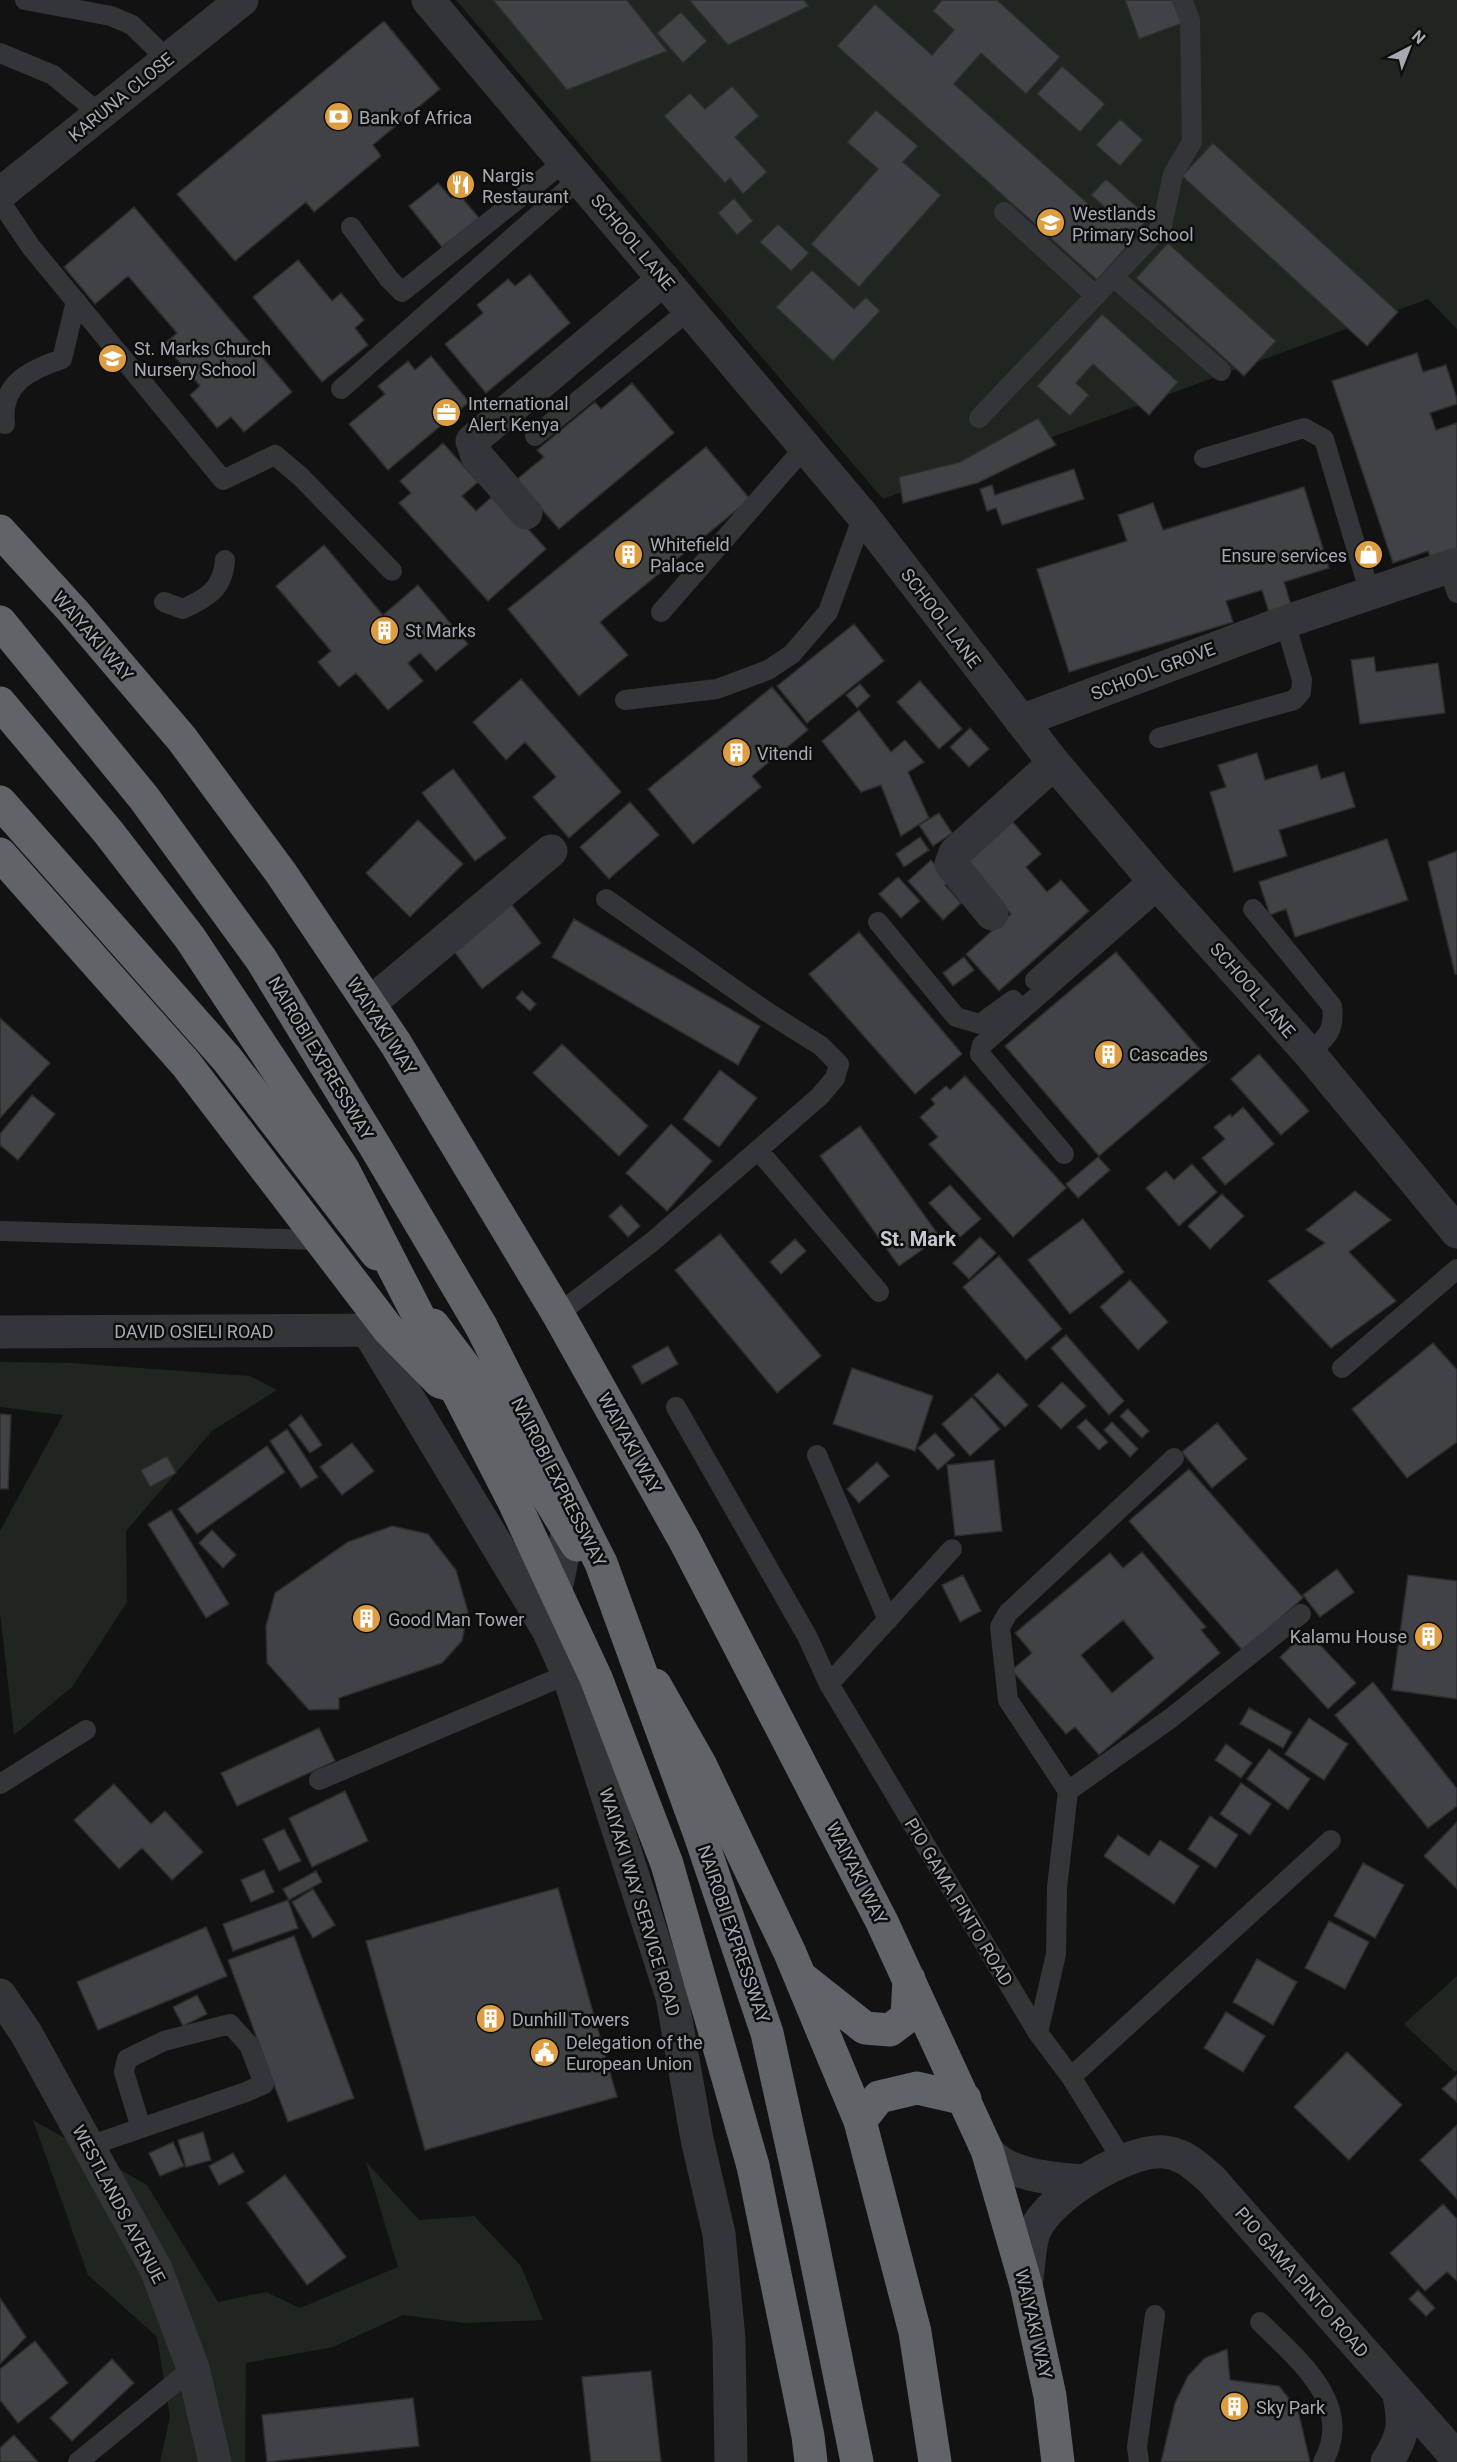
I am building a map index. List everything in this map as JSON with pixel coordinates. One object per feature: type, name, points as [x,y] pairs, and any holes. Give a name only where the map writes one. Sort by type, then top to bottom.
[{"type":"highway","name":"WAIYAKI WAY","points":[[0,531],[73,610],[182,739],[281,873],[396,1044],[558,1314],[690,1551],[882,1922],[987,2150],[1026,2285],[1050,2396],[1058,2462]]},
{"type":"highway","name":"NAIROBI EXPRESSWAY","points":[[0,622],[144,798],[261,959],[376,1148],[480,1326],[601,1563],[700,1835],[767,2033],[809,2224],[857,2462]]},
{"type":"highway","points":[[0,703],[109,833],[190,938],[343,1169],[519,1512],[596,1678],[667,1864],[753,2166],[808,2436],[811,2462]]},
{"type":"highway","points":[[0,802],[227,1059],[485,1394],[568,1529],[701,1766],[800,1977],[860,2121],[915,2332],[935,2462]]},
{"type":"highway","points":[[0,855],[186,1064],[318,1240],[379,1330],[440,1382],[485,1394]]},
{"type":"highway","points":[[800,1977],[865,2028],[890,2030],[907,2017],[909,1979]]},
{"type":"highway","points":[[860,2121],[879,2097],[917,2088],[965,2099]]},
{"type":"street","name":"KARUNA CLOSE","points":[[0,194],[242,0]]},
{"type":"street","name":"SCHOOL LANE","points":[[429,0],[863,516],[1054,763],[1309,1053],[1457,1232]]},
{"type":"street","points":[[526,513],[477,456],[472,441],[664,279]]},
{"type":"street","name":"SCHOOL GROVE","points":[[1021,721],[1285,622],[1370,594],[1454,575]]},
{"type":"street","points":[[992,914],[951,864],[955,853],[1054,763]]},
{"type":"street","points":[[369,1004],[551,851]]},
{"type":"street","name":"DAVID OSIELI ROAD","points":[[0,1332],[379,1330]]},
{"type":"street","name":"WAIYAKI WAY SERVICE ROAD","points":[[379,1330],[548,1630],[568,1674],[672,1997],[697,2139],[719,2234],[729,2339],[732,2462]]},
{"type":"street","points":[[548,1630],[568,1529]]},
{"type":"street","name":"WESTLANDS AVENUE","points":[[0,1995],[26,2033],[156,2269],[193,2368],[215,2462]]},
{"type":"street","points":[[987,2150],[993,2158],[1032,2175],[1084,2181]]},
{"type":"street","name":"PIO GAMA PINTO ROAD","points":[[1026,2285],[1035,2230],[1048,2213],[1084,2181],[1123,2161],[1144,2154],[1165,2152],[1189,2160],[1211,2179],[1457,2458]]},
{"type":"street","points":[[1387,2462],[1403,2433],[1404,2418],[1398,2391]]},
{"type":"lane","points":[[25,0],[111,16],[132,25],[168,60]]},
{"type":"lane","points":[[979,418],[1115,278],[1162,226],[1173,174],[1192,142],[1190,20],[1182,0]]},
{"type":"lane","points":[[0,53],[53,75],[101,115]]},
{"type":"lane","points":[[351,227],[402,292],[572,170]]},
{"type":"lane","points":[[341,388],[572,170]]},
{"type":"lane","points":[[0,201],[31,247],[223,480],[274,454],[301,477],[392,572]]},
{"type":"lane","points":[[1004,212],[1096,296]]},
{"type":"lane","points":[[1115,278],[1221,371]]},
{"type":"lane","points":[[5,424],[3,410],[8,395],[16,383],[35,368],[62,358],[76,301]]},
{"type":"lane","points":[[536,436],[689,310]]},
{"type":"lane","points":[[1204,458],[1304,428],[1324,439],[1370,594]]},
{"type":"lane","points":[[661,612],[805,447]]},
{"type":"lane","points":[[625,700],[717,689],[768,670],[792,654],[828,612],[863,516]]},
{"type":"lane","points":[[164,602],[183,609],[205,599],[218,585],[225,571],[225,560]]},
{"type":"lane","points":[[1159,738],[1294,700],[1301,692],[1302,680],[1285,622]]},
{"type":"lane","points":[[878,922],[956,1017],[980,1024],[1007,1005],[1157,882]]},
{"type":"lane","points":[[1064,1154],[980,1054],[982,1045],[1157,882]]},
{"type":"lane","points":[[558,1314],[652,1242],[820,1096],[836,1078],[839,1064],[821,1047],[606,899]]},
{"type":"lane","points":[[1253,909],[1332,1006],[1334,1020],[1328,1037],[1309,1053]]},
{"type":"lane","points":[[758,1150],[879,1292]]},
{"type":"lane","points":[[0,1231],[318,1240]]},
{"type":"lane","points":[[1342,1368],[1457,1269]]},
{"type":"lane","name":"PIO GAMA PINTO ROAD","points":[[676,1407],[807,1636],[830,1684],[1038,2033],[1071,2077],[1123,2161]]},
{"type":"lane","points":[[817,1455],[888,1620]]},
{"type":"lane","points":[[1038,2033],[1056,1954],[1057,1888],[1068,1791],[1008,1700],[1000,1627],[1008,1613],[1174,1458]]},
{"type":"lane","points":[[830,1684],[952,1549]]},
{"type":"lane","points":[[1068,1791],[1171,1718],[1301,1614]]},
{"type":"lane","points":[[319,1780],[568,1674]]},
{"type":"lane","points":[[0,1784],[86,1730]]},
{"type":"lane","points":[[1071,2077],[1331,1840]]},
{"type":"lane","points":[[89,2146],[246,2092],[264,2084],[249,2045],[230,2024],[164,2041],[127,2059],[124,2072],[141,2128]]},
{"type":"lane","points":[[1139,2462],[1137,2447],[1155,2315]]},
{"type":"lane","points":[[1260,2322],[1321,2386],[1331,2417],[1331,2437],[1323,2462]]},
{"type":"lane","points":[[78,2462],[193,2368]]},
{"type":"shaded area","name":"Westlands Primary School","points":[[456,0],[1457,0],[1457,329],[1428,299],[883,499]]},
{"type":"shaded area","points":[[0,1362],[71,1363],[250,1376],[277,1390],[212,1431],[126,1531],[127,1602],[72,1687],[14,1735],[0,1612],[0,1531],[63,1415],[0,1407]]},
{"type":"shaded area","points":[[1457,1976],[1457,2070],[1455,2072],[1404,2024]]},
{"type":"shaded area","points":[[33,2120],[147,2185],[218,2302],[266,2292],[300,2308],[398,2267],[366,2162],[419,2220],[474,2216],[521,2266],[543,2320],[465,2323],[403,2315],[333,2347],[246,2363],[245,2462],[160,2462],[170,2417],[157,2337],[88,2275]]},
{"type":"building","points":[[493,0],[627,0],[667,51],[567,90]]},
{"type":"building","points":[[689,0],[804,0],[809,6],[728,45]]},
{"type":"building","points":[[942,0],[997,0],[1060,57],[1026,94],[981,53],[954,84],[1103,217],[1109,211],[1091,195],[1106,179],[1149,218],[1134,235],[1126,228],[1121,233],[1131,242],[1097,280],[837,46],[875,4],[932,55],[954,30],[933,11]]},
{"type":"building","points":[[1125,0],[1175,0],[1183,23],[1139,39]]},
{"type":"building","points":[[681,12],[707,41],[683,63],[657,33]]},
{"type":"building","name":"Bank of Africa","points":[[384,21],[440,89],[373,145],[381,156],[314,212],[306,202],[235,261],[177,194]]},
{"type":"building","points":[[1062,66],[1105,104],[1080,132],[1037,94]]},
{"type":"building","points":[[732,86],[759,116],[735,137],[767,172],[743,194],[730,178],[725,183],[664,116],[690,93],[705,109]]},
{"type":"building","points":[[876,110],[918,146],[903,162],[941,195],[859,287],[811,244],[878,169],[847,142]]},
{"type":"building","points":[[1120,119],[1143,140],[1120,166],[1096,145]]},
{"type":"building","points":[[1213,143],[1398,312],[1367,346],[1182,176]]},
{"type":"building","points":[[438,183],[451,198],[458,193],[479,218],[442,247],[409,206]]},
{"type":"building","points":[[734,198],[753,221],[737,235],[718,213]]},
{"type":"building","points":[[134,207],[292,392],[244,432],[231,417],[217,428],[190,395],[200,386],[164,344],[177,333],[128,276],[95,304],[64,267]]},
{"type":"building","points":[[778,224],[809,253],[791,271],[760,242]]},
{"type":"building","points":[[1168,243],[1276,341],[1244,376],[1136,278]]},
{"type":"building","points":[[298,260],[332,301],[341,293],[364,320],[355,328],[368,345],[322,382],[253,297]]},
{"type":"building","points":[[812,270],[854,309],[866,297],[880,311],[833,361],[776,307]]},
{"type":"building","points":[[530,274],[570,323],[486,393],[445,344],[483,313],[477,305],[508,279],[515,286]]},
{"type":"building","points":[[1102,314],[1178,382],[1149,415],[1093,364],[1076,383],[1089,395],[1070,416],[1037,386]]},
{"type":"building","points":[[1417,353],[1423,372],[1446,365],[1457,399],[1457,404],[1430,413],[1436,430],[1457,423],[1457,550],[1431,559],[1428,551],[1393,563],[1332,381]]},
{"type":"building","points":[[431,356],[469,402],[388,470],[349,424],[385,394],[378,386],[408,361],[415,370]]},
{"type":"building","points":[[632,383],[674,433],[559,529],[516,480],[544,457],[537,450],[595,402],[601,409]]},
{"type":"building","points":[[1038,418],[1056,445],[977,483],[903,503],[899,477],[960,462]]},
{"type":"building","points":[[443,443],[478,482],[462,496],[476,511],[496,493],[546,549],[488,601],[399,503],[411,493],[400,481]]},
{"type":"building","name":"Whitefield Palace","points":[[706,447],[750,499],[600,622],[628,655],[579,696],[508,609]]},
{"type":"building","points":[[1074,469],[1084,499],[1002,525],[996,508],[987,511],[980,489],[992,485],[995,495]]},
{"type":"building","points":[[1304,487],[1329,568],[1284,582],[1291,605],[1269,612],[1262,590],[1226,601],[1233,622],[1069,672],[1037,569],[1127,541],[1118,515],[1153,503],[1163,530]]},
{"type":"building","name":"St Marks","points":[[324,545],[383,615],[418,585],[468,644],[436,671],[420,653],[408,663],[423,681],[388,710],[356,673],[339,687],[318,662],[331,651],[276,586]]},
{"type":"building","points":[[854,624],[884,661],[807,723],[777,686]]},
{"type":"building","points":[[1374,657],[1376,672],[1438,663],[1445,713],[1360,724],[1351,660]]},
{"type":"building","points":[[521,679],[621,792],[569,838],[533,797],[556,777],[525,742],[506,760],[473,722]]},
{"type":"building","points":[[920,681],[962,729],[939,749],[897,702]]},
{"type":"building","points":[[860,684],[870,696],[857,708],[846,695]]},
{"type":"building","name":"Vitendi","points":[[772,687],[808,730],[752,776],[761,787],[693,844],[648,789]]},
{"type":"building","points":[[859,710],[891,752],[905,740],[924,762],[908,772],[929,818],[901,836],[881,785],[861,792],[822,741]]},
{"type":"building","points":[[970,728],[989,749],[969,767],[950,747]]},
{"type":"building","points":[[1257,753],[1265,780],[1317,765],[1321,779],[1344,772],[1355,807],[1279,830],[1287,856],[1234,872],[1210,792],[1226,787],[1218,765]]},
{"type":"building","points":[[453,769],[506,838],[475,861],[422,793]]},
{"type":"building","points":[[630,802],[659,835],[609,879],[580,847]]},
{"type":"building","points":[[939,813],[952,833],[933,846],[919,825]]},
{"type":"building","points":[[418,820],[463,864],[410,917],[366,873]]},
{"type":"building","points":[[1011,820],[1041,854],[1026,867],[1047,892],[1061,880],[1089,911],[999,991],[966,954],[1011,914],[964,862]]},
{"type":"building","points":[[920,837],[929,850],[904,867],[896,854]]},
{"type":"building","points":[[1387,839],[1408,900],[1295,937],[1286,909],[1270,915],[1259,882]]},
{"type":"building","points":[[1457,851],[1457,974],[1455,974],[1428,862]]},
{"type":"building","points":[[931,860],[950,882],[945,885],[961,903],[943,920],[908,881]]},
{"type":"building","points":[[898,877],[920,901],[901,918],[879,894]]},
{"type":"building","points":[[509,901],[541,943],[482,989],[450,946]]},
{"type":"building","points":[[574,919],[760,1026],[738,1065],[552,957]]},
{"type":"building","points":[[859,932],[962,1054],[915,1094],[809,974]]},
{"type":"building","name":"Cascades","points":[[1116,952],[1210,1061],[1099,1156],[1005,1046]]},
{"type":"building","points":[[964,957],[974,970],[953,986],[943,973]]},
{"type":"building","points":[[522,991],[536,1004],[530,1011],[516,998]]},
{"type":"building","points":[[0,1018],[50,1063],[0,1118]]},
{"type":"building","points":[[562,1044],[648,1126],[619,1156],[533,1073]]},
{"type":"building","points":[[1259,1054],[1309,1111],[1281,1135],[1231,1079]]},
{"type":"building","points":[[720,1070],[757,1098],[719,1147],[683,1119]]},
{"type":"building","points":[[965,1076],[1066,1188],[1013,1237],[929,1144],[938,1137],[920,1117],[935,1104],[931,1099],[946,1086],[950,1090]]},
{"type":"building","points":[[32,1095],[55,1114],[18,1160],[0,1145],[0,1134]]},
{"type":"building","points":[[1243,1107],[1274,1144],[1225,1185],[1202,1158],[1225,1139],[1214,1127],[1230,1114],[1232,1117]]},
{"type":"building","points":[[671,1124],[712,1161],[667,1211],[626,1173]]},
{"type":"building","points":[[860,1126],[940,1237],[899,1266],[820,1156]]},
{"type":"building","points":[[1098,1157],[1110,1170],[1078,1198],[1066,1184]]},
{"type":"building","points":[[1192,1164],[1217,1192],[1179,1226],[1146,1188],[1166,1171],[1174,1180]]},
{"type":"building","points":[[950,1185],[981,1219],[960,1237],[929,1203]]},
{"type":"building","points":[[1355,1191],[1391,1220],[1349,1252],[1396,1301],[1331,1348],[1268,1281],[1325,1243],[1306,1230]]},
{"type":"building","points":[[1222,1194],[1244,1216],[1210,1249],[1188,1226]]},
{"type":"building","points":[[621,1205],[640,1226],[628,1237],[609,1216]]},
{"type":"building","points":[[1083,1219],[1124,1272],[1070,1314],[1028,1260]]},
{"type":"building","points":[[720,1234],[821,1356],[777,1393],[675,1270]]},
{"type":"building","points":[[980,1237],[996,1253],[969,1279],[953,1263]]},
{"type":"building","points":[[795,1239],[806,1251],[781,1274],[770,1262]]},
{"type":"building","points":[[999,1256],[1062,1329],[1026,1360],[963,1287]]},
{"type":"building","points":[[1130,1280],[1168,1322],[1138,1350],[1100,1307]]},
{"type":"building","points":[[1066,1335],[1124,1401],[1109,1415],[1051,1348]]},
{"type":"building","points":[[1433,1343],[1457,1370],[1457,1442],[1407,1478],[1352,1409]]},
{"type":"building","points":[[668,1346],[678,1364],[642,1384],[632,1366]]},
{"type":"building","points":[[852,1368],[933,1396],[915,1451],[833,1424]]},
{"type":"building","points":[[998,1373],[1028,1405],[1005,1427],[974,1395]]},
{"type":"building","points":[[1062,1382],[1086,1406],[1061,1429],[1038,1406]]},
{"type":"building","points":[[972,1397],[1000,1429],[970,1456],[942,1424]]},
{"type":"building","points":[[1128,1409],[1149,1431],[1142,1438],[1120,1416]]},
{"type":"building","points":[[0,1414],[11,1415],[8,1489],[0,1489]]},
{"type":"building","points":[[301,1415],[322,1445],[310,1453],[289,1425]]},
{"type":"building","points":[[1086,1419],[1108,1442],[1099,1450],[1077,1427]]},
{"type":"building","points":[[1112,1422],[1138,1449],[1130,1457],[1104,1430]]},
{"type":"building","points":[[1217,1423],[1247,1459],[1212,1488],[1182,1452]]},
{"type":"building","points":[[287,1429],[318,1477],[301,1488],[270,1441]]},
{"type":"building","points":[[935,1433],[955,1455],[938,1470],[918,1448]]},
{"type":"building","points":[[352,1443],[374,1471],[342,1495],[320,1467]]},
{"type":"building","points":[[267,1446],[285,1472],[197,1534],[178,1509]]},
{"type":"building","points":[[167,1456],[176,1473],[150,1487],[141,1470]]},
{"type":"building","points":[[994,1460],[1002,1531],[955,1536],[947,1465]]},
{"type":"building","points":[[877,1462],[889,1476],[859,1503],[847,1489]]},
{"type":"building","points":[[1189,1469],[1303,1598],[1243,1651],[1129,1521]]},
{"type":"building","points":[[171,1510],[229,1604],[206,1618],[148,1524]]},
{"type":"building","name":"Good Man Tower","points":[[392,1526],[428,1534],[456,1570],[468,1612],[462,1641],[442,1663],[339,1698],[339,1709],[309,1710],[267,1663],[266,1626],[275,1593],[348,1542]]},
{"type":"building","points":[[212,1530],[236,1555],[223,1568],[199,1543]]},
{"type":"building","points":[[1142,1552],[1206,1627],[1201,1630],[1220,1653],[1099,1755],[1075,1727],[1066,1734],[1012,1670],[1032,1653],[1015,1633],[1110,1553],[1123,1568]],"holes":[[[1123,1620],[1154,1658],[1112,1693],[1081,1655]]]},
{"type":"building","points":[[1337,1569],[1354,1592],[1320,1617],[1303,1595]]},
{"type":"building","points":[[963,1575],[981,1611],[960,1622],[942,1585]]},
{"type":"building","name":"Kalamu House","points":[[1408,1575],[1457,1581],[1457,1699],[1392,1690]]},
{"type":"building","points":[[1307,1631],[1356,1683],[1328,1709],[1280,1657]]},
{"type":"building","points":[[1373,1682],[1457,1789],[1457,1806],[1428,1828],[1335,1715]]},
{"type":"building","points":[[1249,1708],[1292,1732],[1283,1748],[1240,1724]]},
{"type":"building","points":[[1309,1718],[1348,1744],[1324,1780],[1285,1754]]},
{"type":"building","points":[[319,1728],[335,1761],[237,1806],[221,1773]]},
{"type":"building","points":[[1226,1744],[1252,1763],[1241,1778],[1215,1760]]},
{"type":"building","points":[[1269,1749],[1310,1779],[1288,1810],[1247,1779]]},
{"type":"building","points":[[1241,1783],[1271,1804],[1250,1835],[1220,1814]]},
{"type":"building","points":[[114,1784],[151,1824],[165,1811],[203,1852],[172,1880],[142,1848],[119,1869],[74,1820]]},
{"type":"building","points":[[345,1791],[368,1841],[312,1867],[289,1818]]},
{"type":"building","points":[[1210,1816],[1238,1835],[1216,1868],[1188,1849]]},
{"type":"building","points":[[1457,1822],[1457,1889],[1424,1856]]},
{"type":"building","points":[[284,1829],[301,1861],[279,1871],[263,1839]]},
{"type":"building","points":[[1118,1835],[1149,1856],[1160,1840],[1199,1866],[1174,1904],[1104,1856]]},
{"type":"building","points":[[1363,1863],[1404,1885],[1375,1938],[1334,1916]]},
{"type":"building","points":[[264,1870],[274,1892],[251,1902],[241,1880]]},
{"type":"building","points":[[316,1871],[322,1882],[289,1900],[283,1889]]},
{"type":"building","name":"Dunhill Towers","points":[[558,1888],[617,2097],[425,2150],[366,1941]]},
{"type":"building","points":[[313,1889],[335,1925],[313,1938],[292,1902]]},
{"type":"building","points":[[288,1900],[298,1928],[233,1951],[223,1924]]},
{"type":"building","points":[[1329,1921],[1369,1942],[1345,1989],[1305,1968]]},
{"type":"building","points":[[206,1927],[227,1976],[98,2030],[77,1982]]},
{"type":"building","points":[[294,1936],[354,2098],[288,2122],[228,1960]]},
{"type":"building","points":[[1257,1959],[1297,1982],[1273,2025],[1233,2002]]},
{"type":"building","points":[[197,1995],[207,2014],[183,2026],[173,2007]]},
{"type":"building","points":[[1226,2012],[1265,2036],[1243,2072],[1204,2048]]},
{"type":"building","points":[[1347,2052],[1402,2105],[1349,2160],[1294,2107]]},
{"type":"building","points":[[1457,2075],[1457,2102],[1442,2089]]},
{"type":"building","points":[[1457,2125],[1457,2199],[1420,2160]]},
{"type":"building","points":[[203,2132],[211,2160],[186,2167],[178,2140]]},
{"type":"building","points":[[173,2142],[184,2166],[160,2176],[149,2153]]},
{"type":"building","points":[[233,2153],[244,2172],[219,2185],[209,2166]]},
{"type":"building","points":[[285,2175],[346,2257],[307,2285],[247,2203]]},
{"type":"building","points":[[1443,2204],[1457,2219],[1457,2281],[1447,2272],[1425,2291],[1390,2253]]},
{"type":"building","points":[[1418,2290],[1435,2308],[1426,2316],[1409,2299]]},
{"type":"building","points":[[0,2298],[26,2337],[0,2364]]},
{"type":"building","points":[[35,2341],[68,2383],[18,2423],[0,2400],[0,2369]]},
{"type":"building","name":"Sky Park","points":[[1227,2349],[1230,2380],[1279,2386],[1298,2410],[1310,2462],[1161,2462],[1175,2403],[1188,2376],[1205,2358]]},
{"type":"building","points":[[112,2359],[134,2383],[72,2441],[50,2418]]},
{"type":"building","points":[[651,2371],[661,2462],[591,2462],[582,2377]]},
{"type":"building","points":[[413,2398],[419,2446],[267,2462],[262,2415]]},
{"type":"building","points":[[14,2435],[38,2462],[0,2462],[0,2448]]},
{"type":"place","name":"Bank of Africa","points":[[338,117]]},
{"type":"place","name":"Nargis Restaurant","points":[[461,185]]},
{"type":"place","name":"Westlands Primary School","points":[[1051,223]]},
{"type":"place","name":"St. Marks Church Nursery School","points":[[113,358]]},
{"type":"place","name":"International Alert Kenya","points":[[447,413]]},
{"type":"place","name":"Whitefield Palace","points":[[629,554]]},
{"type":"place","name":"Ensure services","points":[[1368,555]]},
{"type":"place","name":"St Marks","points":[[384,630]]},
{"type":"place","name":"Vitendi","points":[[736,753]]},
{"type":"place","name":"Cascades","points":[[1108,1054]]},
{"type":"place","name":"Good Man Tower","points":[[367,1619]]},
{"type":"place","name":"Kalamu House","points":[[1428,1636]]},
{"type":"place","name":"Dunhill Towers","points":[[491,2019]]},
{"type":"place","name":"Delegation of the European Union","points":[[545,2052]]},
{"type":"place","name":"Sky Park","points":[[1235,2407]]},
{"type":"district","name":"St. Mark","points":[[918,1239]]}]
